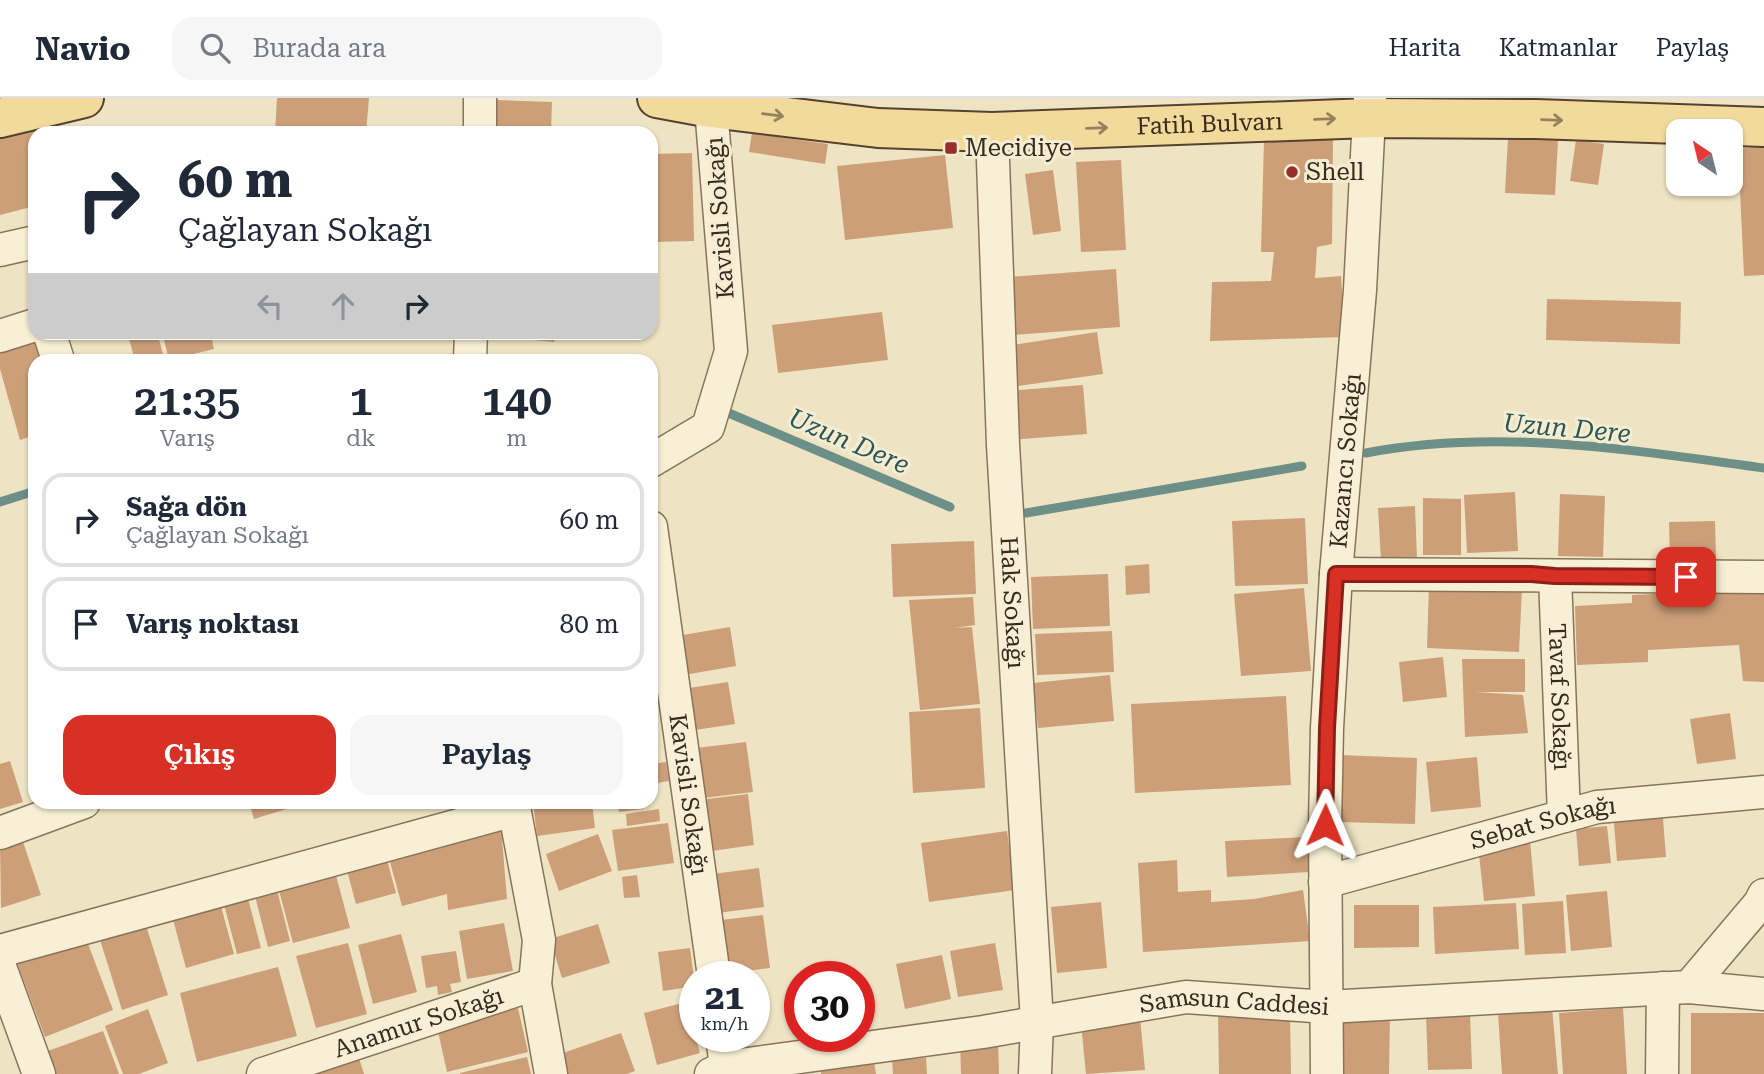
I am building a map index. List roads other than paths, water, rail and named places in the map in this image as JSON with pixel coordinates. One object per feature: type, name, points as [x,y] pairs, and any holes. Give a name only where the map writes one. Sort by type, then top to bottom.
[{"type":"main road","points":[[0,118],[84,98]]},
{"type":"main road","name":"Fatih Bulvarı","points":[[657,98],[712,108],[878,128],[992,132],[1369,108],[1536,119],[1764,127]]},
{"type":"street","points":[[480,98],[480,126]]},
{"type":"street","name":"Kavisli Sokağı","points":[[658,457],[708,427],[730,351],[712,108]]},
{"type":"street","name":"Kazancı Sokağı","points":[[1327,1074],[1327,728],[1336,574],[1360,290],[1369,108]]},
{"type":"street","name":"Hak Sokağı","points":[[992,132],[1003,445],[1037,1022],[1035,1074]]},
{"type":"street","points":[[0,250],[28,244]]},
{"type":"street","points":[[0,336],[28,327]]},
{"type":"street","points":[[1336,574],[1764,577]]},
{"type":"street","name":"Tavaf Sokağı","points":[[1555,576],[1563,817]]},
{"type":"street","name":"Kavisli Sokağı","points":[[658,577],[712,961]]},
{"type":"street","name":"Sebat Sokağı","points":[[1325,882],[1597,807],[1764,792]]},
{"type":"street","points":[[0,833],[65,809]]},
{"type":"street","points":[[0,951],[503,809]]},
{"type":"street","points":[[515,809],[540,940],[535,985],[551,1074]]},
{"type":"street","points":[[1662,1074],[1676,987],[1760,903],[1764,895]]},
{"type":"street","points":[[0,967],[39,1074]]},
{"type":"street","name":"Anamur Sokağı","points":[[263,1074],[535,985]]},
{"type":"street","name":"Samsun Caddesi","points":[[719,1070],[1186,997],[1327,1007],[1676,987],[1764,994]]},
{"type":"street","points":[[719,1070],[721,1052]]},
{"type":"waterway","name":"Uzun Dere","points":[[731,414],[950,507]]},
{"type":"waterway","name":"Uzun Dere","points":[[1366,453],[1465,442],[1515,442],[1615,449],[1764,468]]},
{"type":"waterway","name":"Uzun Dere","points":[[1026,513],[1302,466]]},
{"type":"waterway","name":"Uzun Dere","points":[[0,502],[28,493]]},
{"type":"place","name":"Mecidiye","points":[[951,148]]},
{"type":"place","name":"Shell","points":[[1292,172]]}]
